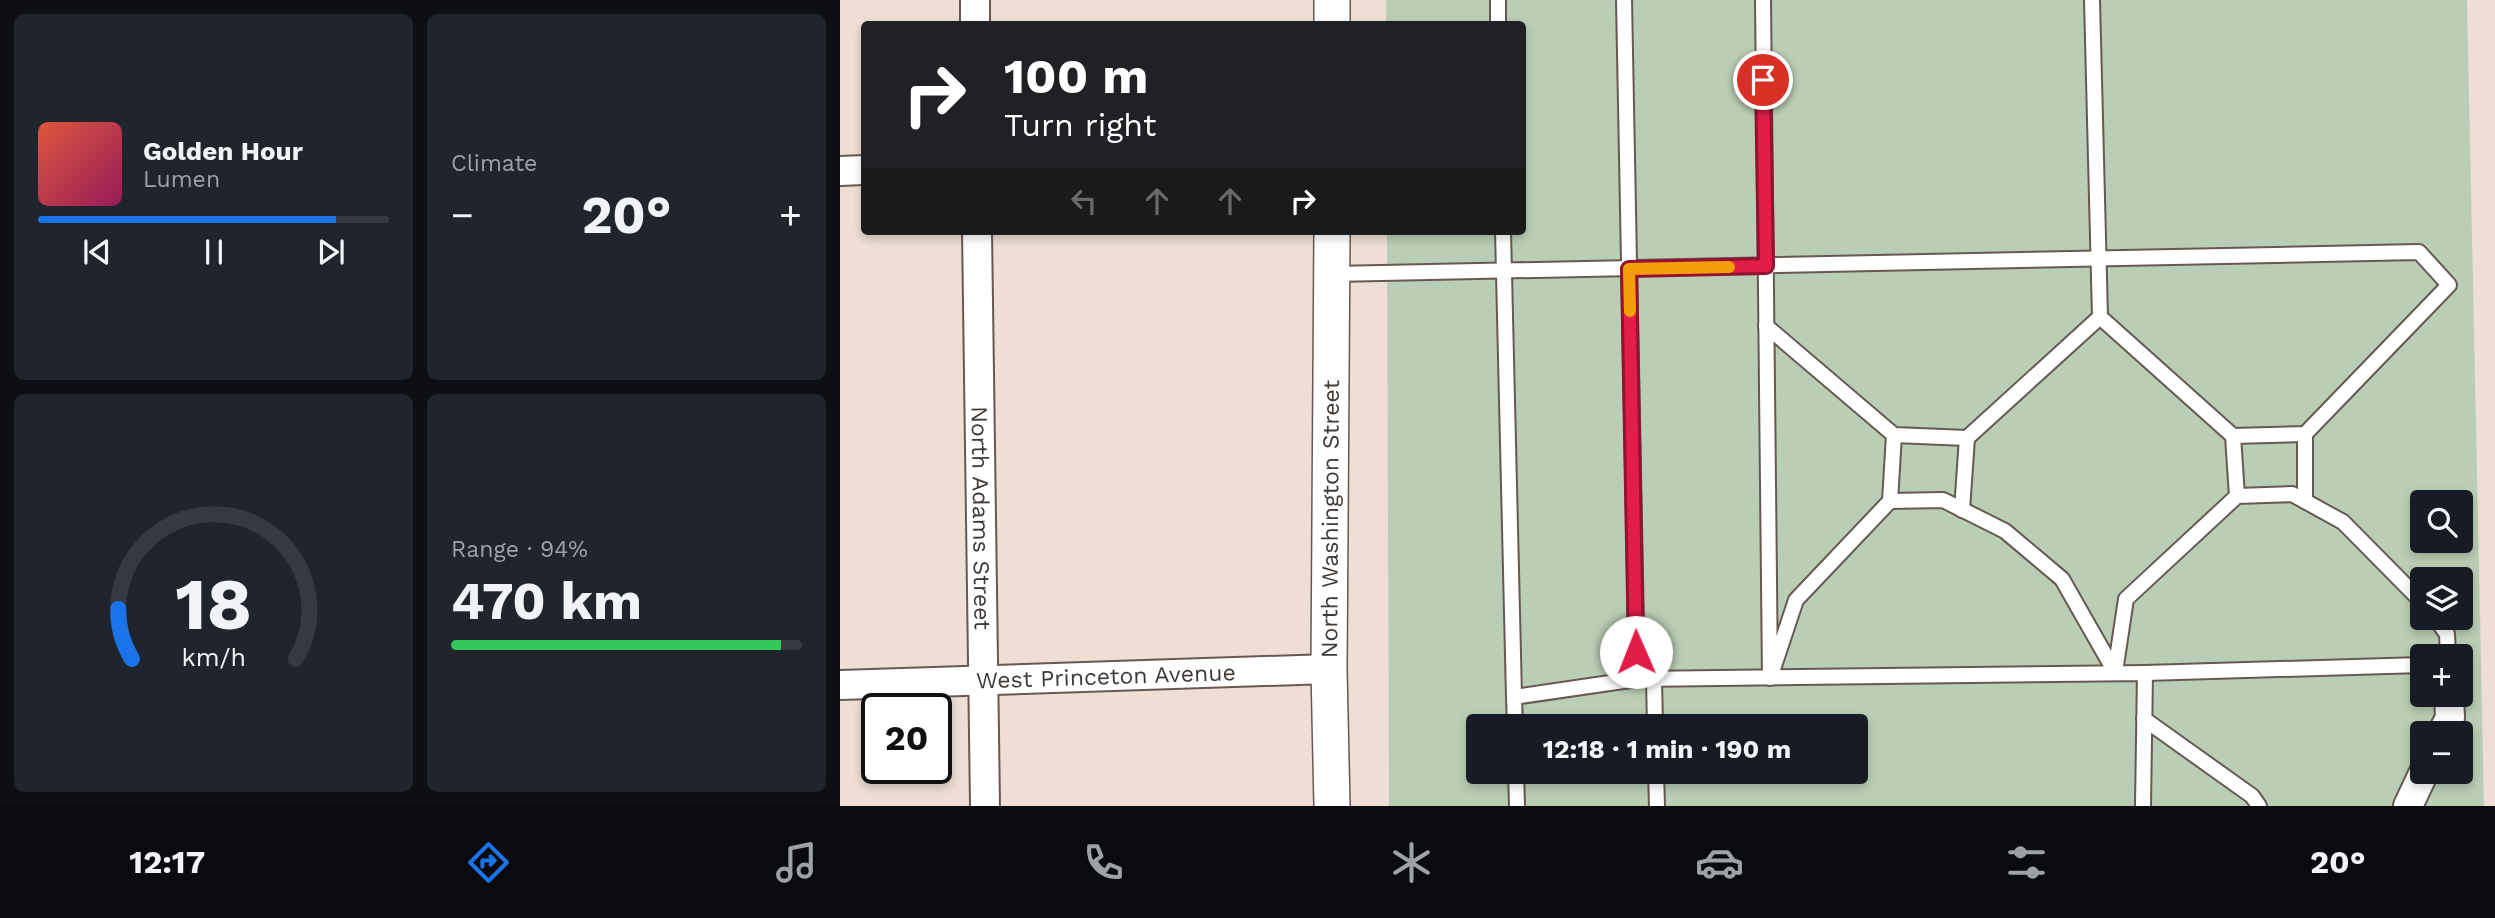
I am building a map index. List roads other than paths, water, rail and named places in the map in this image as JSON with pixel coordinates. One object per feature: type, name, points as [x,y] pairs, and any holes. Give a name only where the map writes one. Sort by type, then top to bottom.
[{"type":"street","points":[[975,0],[975,21]]},
{"type":"street","points":[[1332,0],[1332,21]]},
{"type":"street","points":[[840,171],[861,170]]},
{"type":"street","name":"North Adams Street","points":[[977,235],[985,806]]},
{"type":"street","name":"North Washington Street","points":[[1332,235],[1329,669],[1332,806]]},
{"type":"street","name":"West Princeton Avenue","points":[[840,685],[1329,669]]},
{"type":"street","points":[[2408,806],[2418,784]]},
{"type":"lane","points":[[1498,0],[1498,21]]},
{"type":"lane","points":[[1624,0],[1637,679]]},
{"type":"lane","points":[[1763,0],[1770,678]]},
{"type":"lane","points":[[2092,0],[2100,317],[2233,436],[2305,434]]},
{"type":"lane","points":[[1503,235],[1515,714]]},
{"type":"lane","points":[[1332,274],[2419,251],[2449,285],[2305,434],[2305,501]]},
{"type":"lane","points":[[1962,510],[1967,438],[2100,317]]},
{"type":"lane","points":[[1766,326],[1894,435],[1967,438]]},
{"type":"lane","points":[[1770,678],[1796,600],[1889,501],[1894,435]]},
{"type":"lane","points":[[2233,436],[2237,496]]},
{"type":"lane","points":[[2115,672],[2126,599],[2237,496],[2292,494],[2343,522],[2410,589]]},
{"type":"lane","points":[[1889,501],[1943,500],[2005,531],[2062,579],[2115,672]]},
{"type":"lane","points":[[1514,697],[1637,679],[2145,673],[2410,665]]},
{"type":"lane","points":[[2143,806],[2145,673]]},
{"type":"lane","points":[[1654,679],[1655,714]]},
{"type":"lane","points":[[2144,719],[2252,796],[2259,806]]},
{"type":"lane","points":[[1516,784],[1517,806]]},
{"type":"lane","points":[[1656,784],[1657,806]]}]
